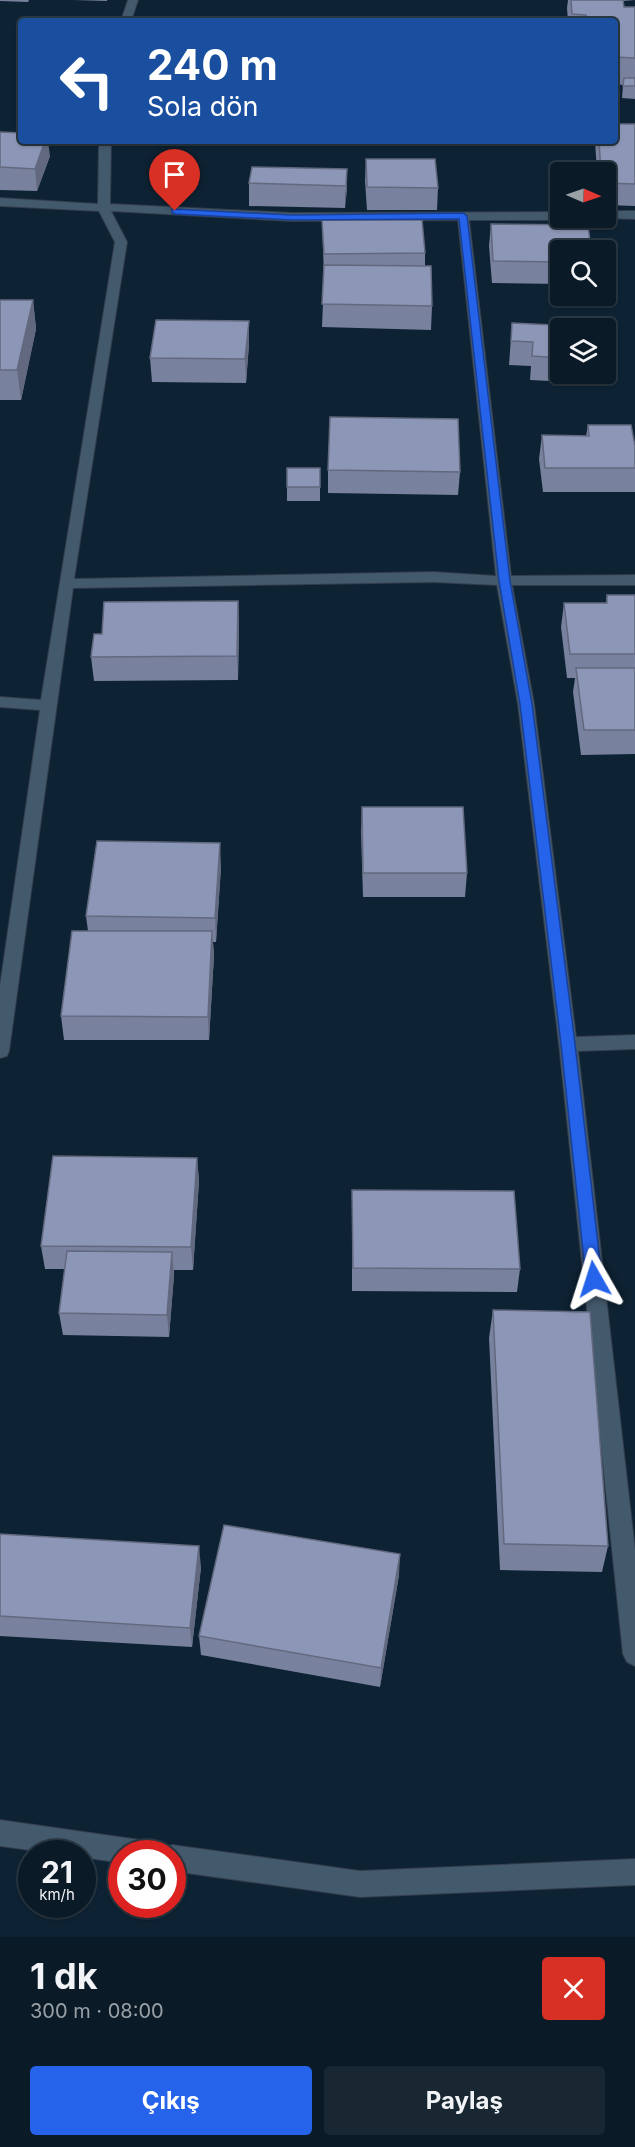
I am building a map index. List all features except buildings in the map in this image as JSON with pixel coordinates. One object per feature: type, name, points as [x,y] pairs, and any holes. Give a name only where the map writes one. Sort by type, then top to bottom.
[{"type":"street","points":[[127,18],[133,0]]},
{"type":"street","points":[[0,1051],[66,584],[121,242],[104,208],[105,144]]},
{"type":"street","points":[[0,202],[292,217],[550,216]]},
{"type":"street","points":[[616,215],[635,215]]},
{"type":"street","points":[[463,216],[504,581],[526,704],[568,1044],[635,1654]]},
{"type":"street","points":[[66,584],[433,577],[504,581],[635,580]]},
{"type":"street","points":[[0,702],[49,706]]},
{"type":"street","points":[[568,1044],[635,1042]]},
{"type":"street","points":[[0,1833],[108,1848]]},
{"type":"street","points":[[186,1860],[360,1884],[635,1872]]},
{"type":"route","points":[[175,211],[292,217],[463,216],[504,581],[526,704],[594,1279]]}]
